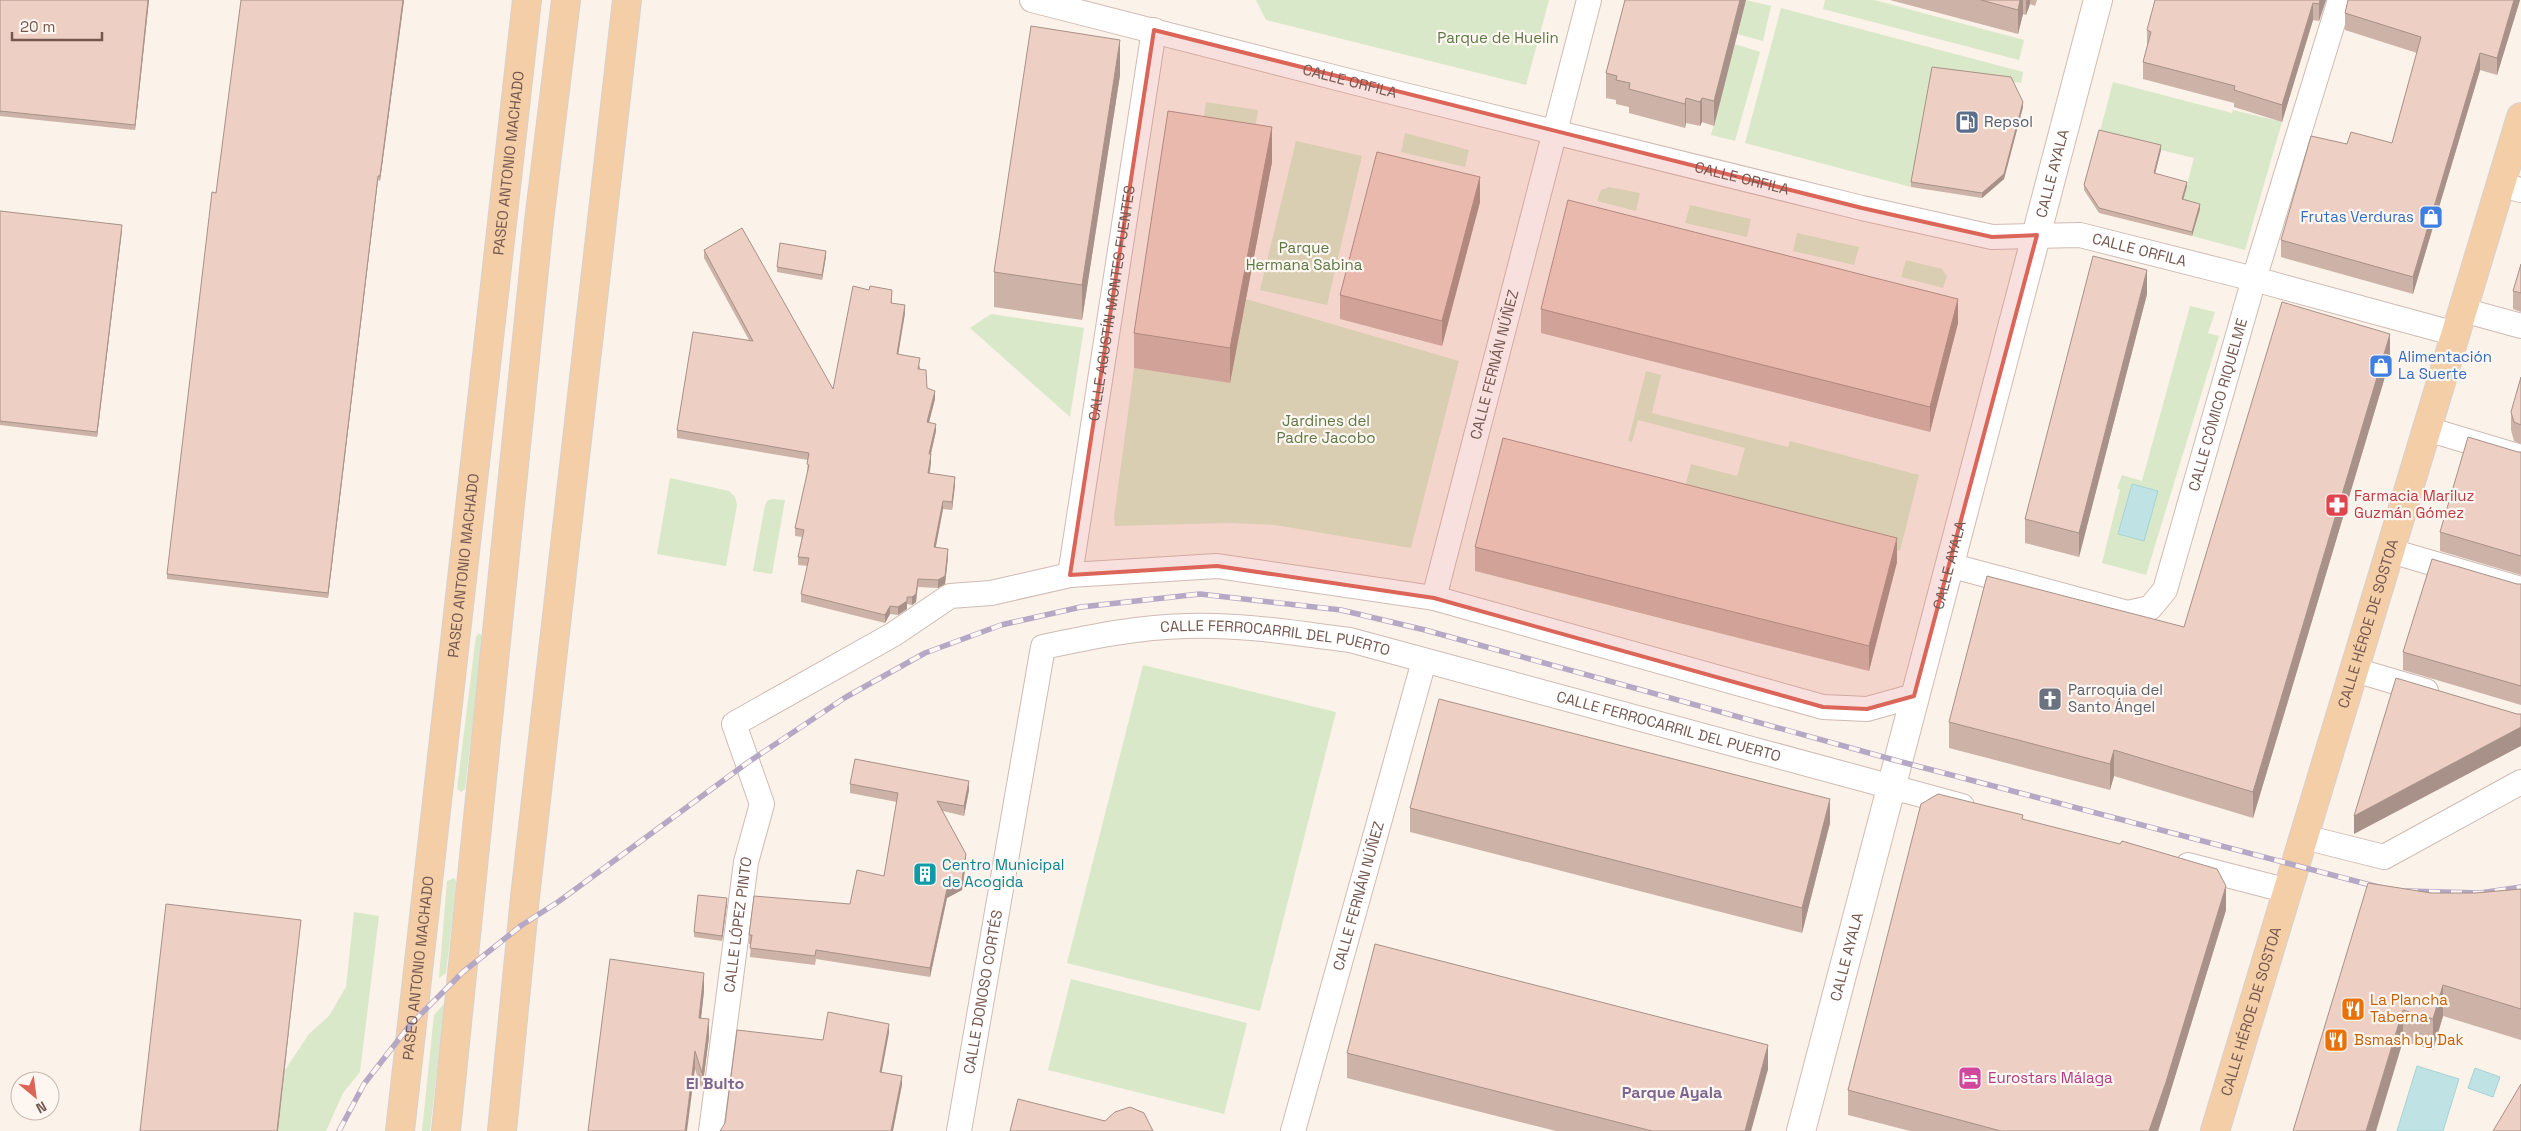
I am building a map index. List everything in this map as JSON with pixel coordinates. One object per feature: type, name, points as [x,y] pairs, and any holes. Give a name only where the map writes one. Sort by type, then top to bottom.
[{"type":"main road","name":"PASEO ANTONIO MACHADO","points":[[400,1131],[527,0]]},
{"type":"main road","points":[[446,1131],[539,221],[566,0]]},
{"type":"main road","points":[[502,1131],[525,897],[627,0]]},
{"type":"main road","name":"CALLE AYALA","points":[[1801,1131],[2098,0]]},
{"type":"main road","name":"CALLE HÉROE DE SOSTOA","points":[[2215,1131],[2459,322],[2511,187],[2521,118]]},
{"type":"street","name":"CALLE ORFILA","points":[[1032,0],[1555,132],[1968,232],[1992,237],[2080,235],[2254,279],[2459,322],[2521,326]]},
{"type":"street","name":"CALLE FERNÁN NÚÑEZ","points":[[1434,598],[1589,0]]},
{"type":"street","name":"CALLE CÓMICO RIQUELME","points":[[1949,566],[2128,612],[2150,608],[2165,590],[2254,279],[2340,0]]},
{"type":"street","name":"CALLE AGUSTÍN MONTES FUENTES","points":[[1070,575],[1154,30]]},
{"type":"street","points":[[2427,429],[2521,457]]},
{"type":"street","points":[[2391,551],[2521,590]]},
{"type":"street","points":[[1070,575],[1217,566],[1434,598],[1823,706],[1867,709],[1914,696]]},
{"type":"street","name":"CALLE LÓPEZ PINTO","points":[[711,1131],[746,862],[762,804],[734,724],[894,634],[950,596],[991,593],[1070,575]]},
{"type":"street","name":"CALLE FERROCARRIL DEL PUERTO","points":[[1043,647],[1120,632],[1186,626],[1258,628],[1350,640],[1984,812]]},
{"type":"street","name":"CALLE DONOSO CORTÉS","points":[[959,1131],[1043,647]]},
{"type":"street","name":"CALLE FERNÁN NÚÑEZ","points":[[1293,1131],[1424,661]]},
{"type":"street","points":[[2355,670],[2445,697]]},
{"type":"street","points":[[2304,837],[2384,857],[2521,782]]},
{"type":"street","points":[[2164,859],[2288,891]]},
{"type":"highlighted area","points":[[1154,30],[1862,208],[1992,237],[2037,235],[1914,696],[1867,709],[1823,707],[1434,598],[1217,566],[1070,575]]},
{"type":"green space","name":"Parque de Huelin","points":[[1256,0],[1549,0],[1526,85],[1266,20]]},
{"type":"green space","points":[[1746,0],[1771,6],[1763,41],[1737,34]]},
{"type":"green space","points":[[1825,0],[1874,0],[2024,40],[2019,60],[1823,9]]},
{"type":"green space","points":[[1781,8],[2023,72],[2021,83],[1932,72],[1911,187],[1745,143]]},
{"type":"green space","points":[[1735,44],[1760,52],[1735,141],[1711,135]]},
{"type":"green space","points":[[2113,82],[2232,113],[2233,110],[2282,122],[2245,250],[2192,236],[2200,209],[2182,204],[2194,158],[2099,135]]},
{"type":"green space","points":[[1206,102],[1258,110],[1253,144],[1201,136]]},
{"type":"green space","points":[[1405,133],[1469,150],[1465,167],[1401,152]]},
{"type":"green space","name":"Parque Hermana Sabina","points":[[1296,141],[1362,156],[1327,305],[1260,290]]},
{"type":"green space","points":[[1609,187],[1640,193],[1636,211],[1597,201],[1601,190]]},
{"type":"green space","points":[[1690,205],[1751,219],[1747,237],[1685,223]]},
{"type":"green space","points":[[1797,233],[1859,247],[1854,265],[1793,251]]},
{"type":"green space","points":[[1906,260],[1942,269],[1947,276],[1943,288],[1901,277]]},
{"type":"green space","name":"Jardines del Padre Jacobo","points":[[1246,299],[1459,361],[1411,548],[1275,525],[1229,523],[1115,526],[1114,517],[1134,368],[1230,383]]},
{"type":"green space","points":[[2190,306],[2215,312],[2208,333],[2219,336],[2146,575],[2102,563],[2120,490],[2117,488],[2122,475],[2142,481]]},
{"type":"green space","points":[[991,314],[1084,328],[1070,417],[970,328]]},
{"type":"green space","points":[[1646,371],[1661,375],[1652,413],[1788,447],[1790,441],[1919,475],[1900,551],[1683,495],[1691,464],[1737,476],[1745,448],[1638,420],[1632,442],[1628,441]]},
{"type":"green space","points":[[670,478],[729,491],[735,497],[737,505],[726,566],[657,554]]},
{"type":"green space","points":[[768,500],[785,500],[772,574],[753,571],[765,505]]},
{"type":"green space","points":[[480,633],[483,638],[465,789],[461,792],[457,789],[476,636]]},
{"type":"green space","points":[[1143,665],[1336,712],[1260,1011],[1067,963]]},
{"type":"green space","points":[[454,878],[457,883],[446,973],[439,978],[447,881]]},
{"type":"green space","points":[[354,912],[379,916],[360,1072],[343,1093],[326,1131],[277,1131],[283,1073],[309,1034],[329,1016],[346,987]]},
{"type":"green space","points":[[1071,979],[1247,1023],[1224,1114],[1048,1070]]},
{"type":"green space","points":[[445,1003],[430,1131],[422,1131],[434,1015]]},
{"type":"water","points":[[2132,484],[2158,491],[2144,541],[2118,534]]},
{"type":"water","points":[[2417,1066],[2459,1079],[2443,1131],[2397,1131]]},
{"type":"water","points":[[2475,1068],[2500,1077],[2493,1097],[2468,1088]]},
{"type":"building","points":[[0,0],[148,0],[135,125],[0,111]]},
{"type":"building","points":[[241,0],[403,0],[380,176],[378,176],[328,593],[167,574],[212,192],[216,193]]},
{"type":"building","points":[[1625,0],[1740,0],[1714,101],[1702,98],[1700,102],[1686,98],[1685,104],[1629,89],[1630,83],[1616,80],[1617,76],[1606,73]]},
{"type":"building","points":[[1981,0],[2020,0],[2018,10]]},
{"type":"building","points":[[2155,0],[2320,0],[2319,4],[2313,3],[2282,105],[2234,90],[2235,86],[2143,62],[2151,32],[2147,30]]},
{"type":"building","points":[[2348,0],[2514,0],[2497,58],[2480,53],[2413,277],[2281,240],[2311,136],[2347,144],[2351,132],[2392,143],[2421,37],[2345,13]]},
{"type":"building","points":[[1031,26],[1120,40],[1082,285],[994,272]]},
{"type":"building","points":[[1932,67],[2011,77],[2023,102],[2004,174],[1982,193],[1911,182]]},
{"type":"building","points":[[1168,111],[1272,127],[1230,348],[1134,333]]},
{"type":"building","points":[[2099,130],[2161,145],[2154,173],[2187,182],[2182,199],[2200,204],[2192,232],[2099,208],[2084,185]]},
{"type":"building","points":[[1377,152],[1480,177],[1442,321],[1340,295]]},
{"type":"building","points":[[1568,200],[1958,299],[1930,407],[1541,309]]},
{"type":"building","points":[[0,211],[122,225],[97,432],[0,421]]},
{"type":"building","points":[[742,228],[833,389],[853,286],[869,290],[870,286],[892,290],[891,303],[905,305],[897,354],[920,358],[918,369],[926,370],[927,388],[935,391],[927,422],[936,424],[929,454],[931,454],[928,473],[955,477],[952,502],[943,501],[934,547],[948,549],[945,576],[938,580],[918,579],[916,594],[912,597],[907,597],[907,601],[898,607],[890,606],[885,615],[801,594],[809,558],[798,557],[804,530],[795,528],[809,465],[807,464],[809,453],[677,430],[693,332],[753,341],[704,250]]},
{"type":"building","points":[[780,243],[826,251],[822,275],[777,267]]},
{"type":"building","points":[[2093,256],[2147,270],[2079,533],[2025,519]]},
{"type":"building","points":[[2521,264],[2521,293],[2513,291]]},
{"type":"building","points":[[2282,302],[2390,334],[2253,792],[2114,750],[2110,764],[1949,722],[1987,576],[2184,627]]},
{"type":"building","points":[[2521,377],[2521,425],[2514,422],[2511,412]]},
{"type":"building","points":[[2468,437],[2521,452],[2521,556],[2440,532]]},
{"type":"building","points":[[1503,438],[1897,538],[1869,646],[1475,547]]},
{"type":"building","points":[[2432,559],[2521,584],[2521,686],[2403,652]]},
{"type":"building","points":[[2396,678],[2521,714],[2521,727],[2354,816]]},
{"type":"building","points":[[1439,699],[1830,799],[1802,908],[1410,808]]},
{"type":"building","points":[[855,759],[969,781],[964,806],[937,801],[966,854],[962,880],[947,889],[930,968],[816,950],[815,956],[750,948],[752,935],[749,935],[754,896],[850,904],[857,870],[884,876],[898,793],[850,784]]},
{"type":"building","points":[[1938,794],[2023,815],[2022,819],[2120,844],[2122,841],[2217,869],[2226,886],[2166,1082],[2149,1131],[2001,1131],[1848,1090],[1921,804]]},
{"type":"building","points":[[2368,883],[2431,893],[2475,893],[2521,889],[2521,1009],[2443,985],[2433,1019],[2403,1010],[2366,1131],[2293,1131]]},
{"type":"building","points":[[698,895],[727,898],[722,936],[694,932]]},
{"type":"building","points":[[166,904],[301,920],[277,1131],[140,1131]]},
{"type":"building","points":[[1375,944],[1768,1045],[1745,1131],[1652,1131],[1347,1053]]},
{"type":"building","points":[[610,959],[704,973],[699,1018],[709,1019],[702,1073],[695,1051],[685,1131],[588,1131]]},
{"type":"building","points":[[828,1012],[889,1024],[880,1072],[902,1076],[891,1131],[720,1131],[725,1123],[737,1030],[823,1040]]},
{"type":"building","points":[[2521,1084],[2521,1131],[2493,1131]]},
{"type":"building","points":[[1018,1099],[1105,1121],[1115,1112],[1130,1107],[1144,1113],[1153,1131],[1010,1131]]},
{"type":"railway","points":[[339,1131],[364,1084],[410,1025],[463,972],[522,925],[558,902],[747,763],[846,697],[925,653],[1001,625],[1081,607],[1200,594],[1341,610],[1425,630],[1898,761],[2382,888]]},
{"type":"railway","points":[[2407,891],[2480,893],[2521,887]]},
{"type":"place","name":"Repsol","points":[[1967,122]]},
{"type":"place","name":"Frutas Verduras","points":[[2431,217]]},
{"type":"place","name":"Alimentación La Suerte","points":[[2381,366]]},
{"type":"place","name":"Farmacia Mariluz Guzmán Gómez","points":[[2337,505]]},
{"type":"place","name":"Parroquia del Santo Ángel","points":[[2050,699]]},
{"type":"place","name":"Centro Municipal de Acogida","points":[[925,874]]},
{"type":"place","name":"La Plancha Taberna","points":[[2353,1009]]},
{"type":"place","name":"Bsmash by Dak","points":[[2336,1040]]},
{"type":"place","name":"Eurostars Málaga","points":[[1970,1078]]},
{"type":"district","name":"El Bulto","points":[[715,1083]]},
{"type":"district","name":"Parque Ayala","points":[[1672,1092]]}]
